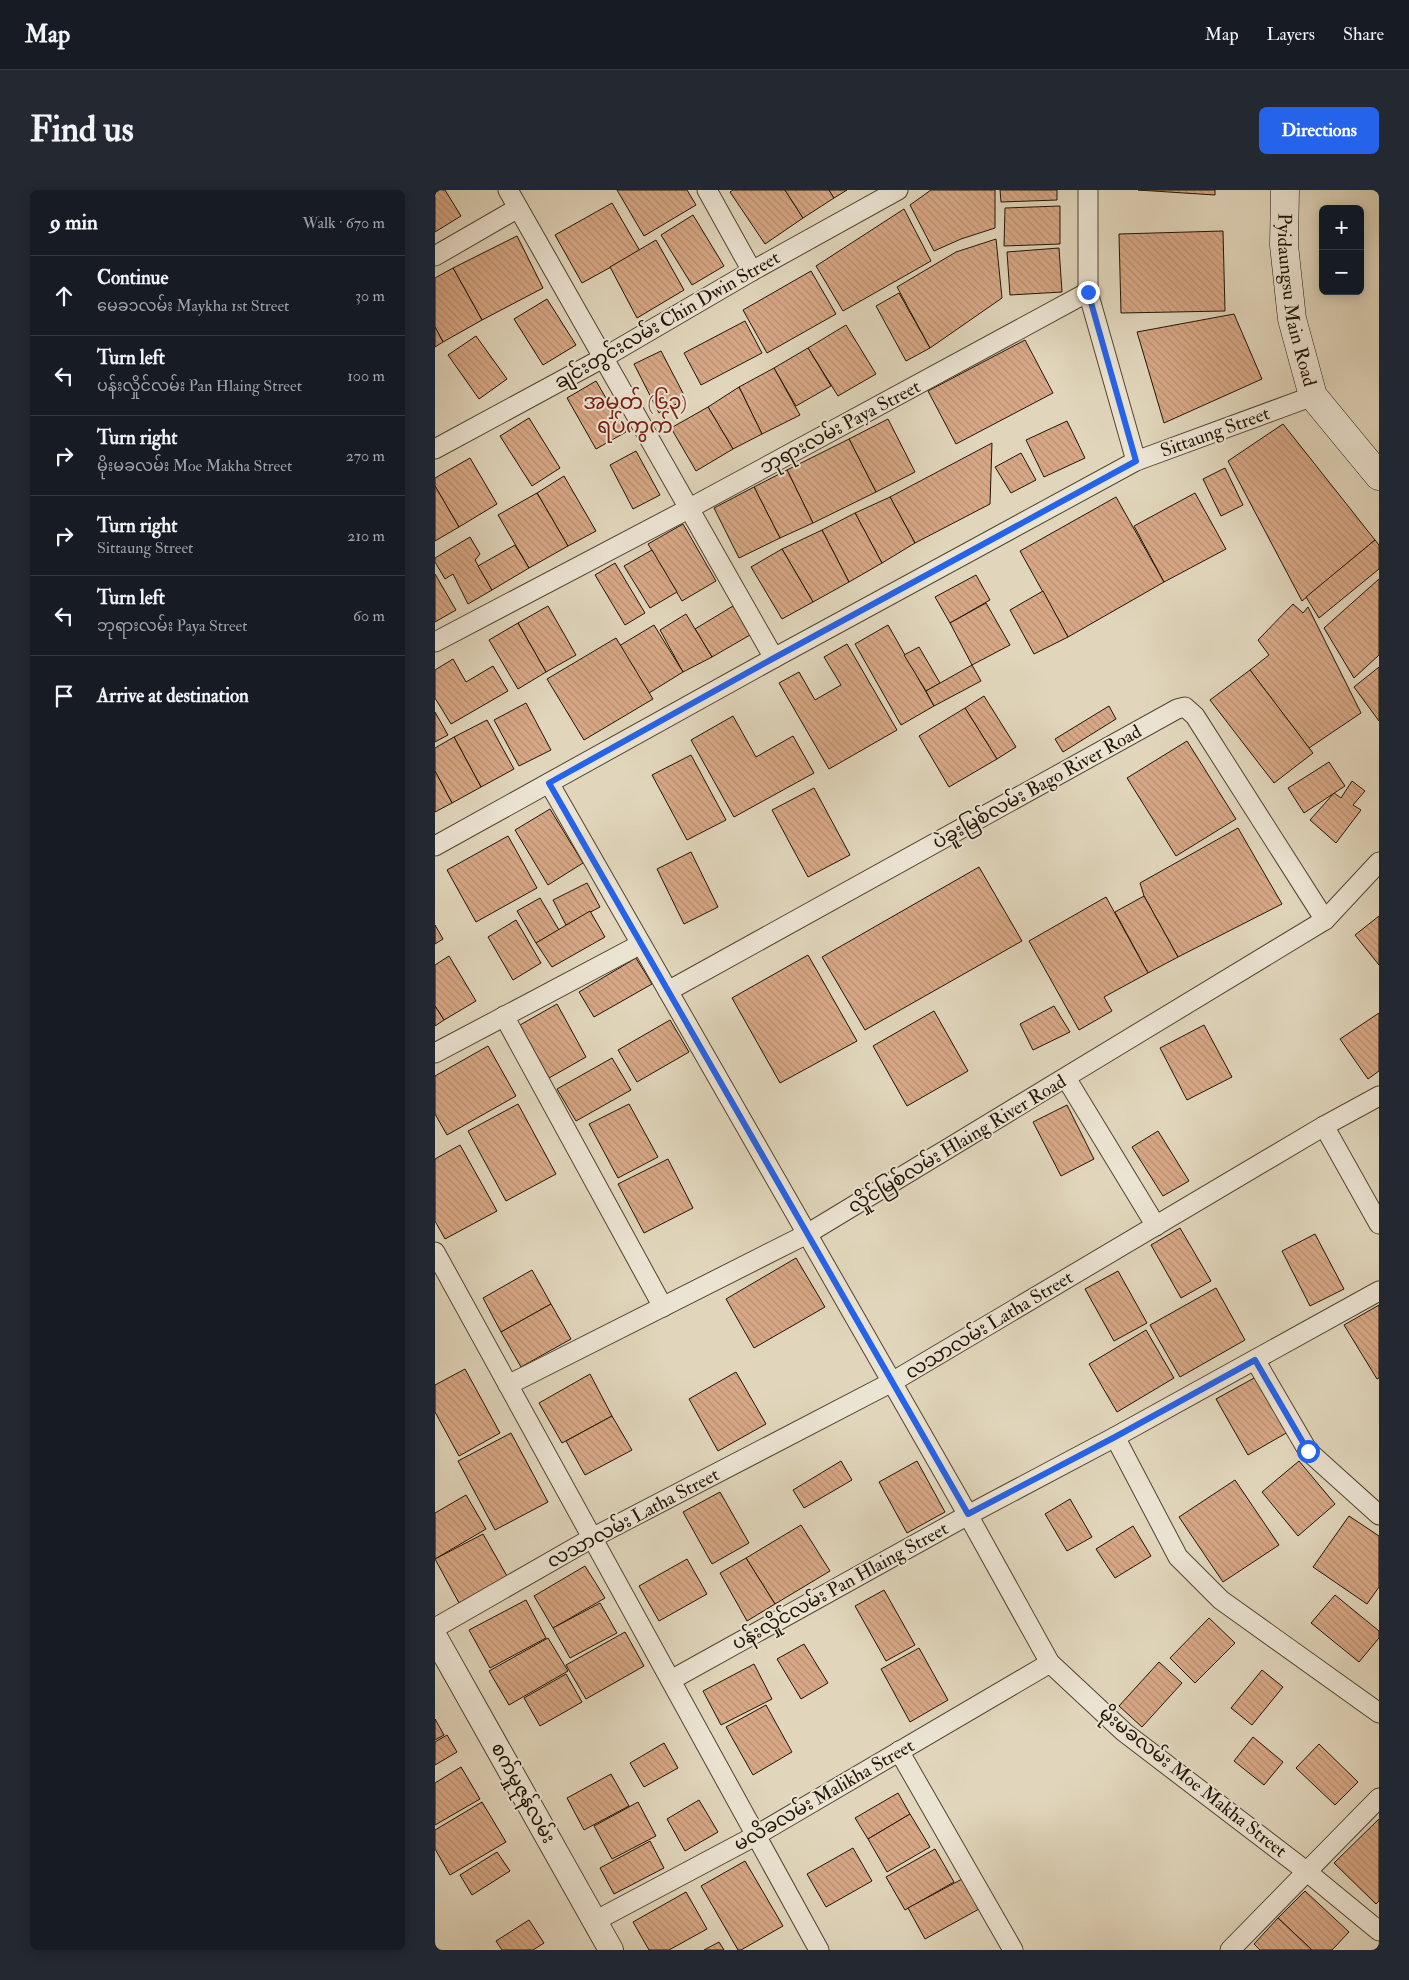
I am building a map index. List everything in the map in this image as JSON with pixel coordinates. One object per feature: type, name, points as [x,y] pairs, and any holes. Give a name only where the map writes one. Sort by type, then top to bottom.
[{"type":"main road","name":"Pyidaungsu Main Road","points":[[1285,190],[1284,245],[1292,319],[1313,396],[1379,476]]},
{"type":"street","points":[[508,190],[774,658]]},
{"type":"street","points":[[707,190],[752,271]]},
{"type":"street","points":[[1088,190],[1088,292],[1136,461]]},
{"type":"street","name":"ချင်းတွင်းလမ်း Chin Dwin Street","points":[[435,449],[603,358],[894,191]]},
{"type":"street","points":[[435,256],[518,208]]},
{"type":"street","name":"ဘုရားလမ်း Paya Street","points":[[435,642],[690,508],[1088,292]]},
{"type":"street","name":"Sittaung Street","points":[[435,846],[774,658],[1136,461],[1313,396]]},
{"type":"street","name":"ပဲခူးမြစ်လမ်း Bago River Road","points":[[668,991],[1177,709],[1185,707],[1195,716],[1325,920]]},
{"type":"street","name":"မိုးမခလမ်း Moe Makha Street","points":[[549,783],[968,1514],[1050,1663],[1124,1732],[1306,1871],[1379,1931]]},
{"type":"street","name":"လှိုင်မြစ်လမ်း Hlaing River Road","points":[[508,1385],[807,1234],[1325,920],[1379,862]]},
{"type":"street","points":[[435,1053],[641,944]]},
{"type":"street","points":[[504,1016],[663,1307]]},
{"type":"street","points":[[1066,1078],[1156,1226]]},
{"type":"street","name":"လသာလမ်း Latha Street","points":[[435,1628],[592,1538],[892,1382],[1324,1126],[1379,1096]]},
{"type":"street","points":[[1324,1126],[1379,1224]]},
{"type":"street","points":[[435,1252],[819,1950]]},
{"type":"street","name":"ပန်းလှိုင်လမ်း Pan Hlaing Street","points":[[671,1680],[968,1514],[1115,1437],[1379,1291]]},
{"type":"street","points":[[1255,1360],[1308,1451],[1379,1515]]},
{"type":"street","points":[[1115,1437],[1179,1557],[1221,1600],[1379,1714]]},
{"type":"street","name":"စက်မှုဇုန်လမ်း","points":[[435,1637],[611,1950]]},
{"type":"street","name":"မလိခလမ်း Malikha Street","points":[[595,1921],[755,1836],[1050,1663]]},
{"type":"street","points":[[899,1751],[1013,1950]]},
{"type":"street","points":[[1230,1950],[1379,1798]]},
{"type":"building","points":[[435,190],[445,190],[461,216],[435,232]]},
{"type":"building","points":[[617,190],[687,190],[696,205],[644,236]]},
{"type":"building","points":[[733,190],[785,190],[803,218],[765,244],[730,192]]},
{"type":"building","points":[[785,190],[829,190],[834,198],[803,218]]},
{"type":"building","points":[[829,190],[847,190],[834,198]]},
{"type":"building","points":[[931,190],[995,190],[995,228],[961,239],[934,251],[910,205]]},
{"type":"building","points":[[1000,190],[1057,190],[1057,200],[1001,202]]},
{"type":"building","points":[[1138,190],[1215,190],[1215,195]]},
{"type":"building","points":[[612,203],[640,251],[582,283],[555,235]]},
{"type":"building","points":[[1060,206],[1060,244],[1004,246],[1005,208]]},
{"type":"building","points":[[904,209],[931,261],[843,311],[816,266]]},
{"type":"building","points":[[693,215],[724,266],[692,285],[661,235]]},
{"type":"building","points":[[1223,231],[1225,311],[1121,313],[1119,234]]},
{"type":"building","points":[[517,236],[543,288],[482,320],[453,268]]},
{"type":"building","points":[[996,239],[1002,298],[930,348],[897,287],[956,252]]},
{"type":"building","points":[[656,240],[684,290],[637,318],[610,267]]},
{"type":"building","points":[[1059,248],[1062,292],[1010,295],[1007,252]]},
{"type":"building","points":[[453,268],[482,320],[443,342],[435,327],[435,278]]},
{"type":"building","points":[[811,271],[836,314],[767,353],[743,310]]},
{"type":"building","points":[[899,293],[930,348],[906,361],[876,306]]},
{"type":"building","points":[[547,299],[576,345],[543,365],[514,319]]},
{"type":"building","points":[[1234,314],[1262,379],[1164,423],[1137,332]]},
{"type":"building","points":[[745,321],[762,353],[701,385],[684,353]]},
{"type":"building","points":[[846,325],[876,374],[838,396],[808,348]]},
{"type":"building","points":[[435,327],[443,342],[435,347]]},
{"type":"building","points":[[476,336],[507,379],[479,399],[448,355]]},
{"type":"building","points":[[1025,340],[1053,393],[956,444],[928,391]]},
{"type":"building","points":[[808,348],[831,386],[796,406],[774,368]]},
{"type":"building","points":[[661,351],[686,399],[659,413],[634,364]]},
{"type":"building","points":[[774,368],[800,415],[762,434],[739,387]]},
{"type":"building","points":[[596,381],[626,432],[596,449],[567,398]]},
{"type":"building","points":[[739,387],[762,434],[733,449],[708,407]]},
{"type":"building","points":[[708,407],[733,449],[696,471],[671,428]]},
{"type":"building","points":[[529,418],[560,468],[532,486],[500,436]]},
{"type":"building","points":[[888,419],[915,472],[876,492],[849,439]]},
{"type":"building","points":[[1067,421],[1085,458],[1044,477],[1026,440]]},
{"type":"building","points":[[1283,424],[1375,540],[1302,601],[1228,461]]},
{"type":"building","points":[[849,439],[876,492],[813,523],[787,470]]},
{"type":"building","points":[[992,443],[990,504],[915,543],[890,497]]},
{"type":"building","points":[[636,451],[660,495],[633,509],[610,465]]},
{"type":"building","points":[[1021,453],[1036,480],[1011,493],[995,467]]},
{"type":"building","points":[[470,458],[497,504],[459,527],[435,486],[435,478]]},
{"type":"building","points":[[1225,468],[1243,505],[1221,516],[1203,479]]},
{"type":"building","points":[[787,470],[813,523],[780,538],[754,487]]},
{"type":"building","points":[[564,476],[596,531],[568,546],[537,493]]},
{"type":"building","points":[[435,486],[459,527],[435,541]]},
{"type":"building","points":[[754,487],[780,538],[739,558],[714,508]]},
{"type":"building","points":[[537,493],[568,546],[529,568],[498,515]]},
{"type":"building","points":[[1195,493],[1226,549],[1164,582],[1134,526]]},
{"type":"building","points":[[890,497],[915,543],[882,563],[855,513]]},
{"type":"building","points":[[1116,497],[1164,582],[1068,637],[1020,551]]},
{"type":"building","points":[[855,513],[882,563],[849,582],[822,530]]},
{"type":"building","points":[[683,524],[716,581],[682,601],[648,544]]},
{"type":"building","points":[[822,530],[849,582],[813,602],[782,549]]},
{"type":"building","points":[[470,537],[480,554],[475,560],[492,590],[468,604],[453,574],[445,579],[435,562],[435,558]]},
{"type":"building","points":[[1375,540],[1379,545],[1379,569],[1319,618],[1306,597]]},
{"type":"building","points":[[515,545],[529,568],[492,590],[478,566]]},
{"type":"building","points":[[782,549],[813,602],[782,619],[751,567]]},
{"type":"building","points":[[652,550],[677,592],[650,608],[624,566]]},
{"type":"building","points":[[615,563],[645,613],[625,625],[595,575]]},
{"type":"building","points":[[435,574],[456,610],[435,622]]},
{"type":"building","points":[[976,575],[990,600],[950,623],[935,597]]},
{"type":"building","points":[[1379,579],[1379,655],[1354,678],[1324,628]]},
{"type":"building","points":[[1043,591],[1068,637],[1034,654],[1010,610]]},
{"type":"building","points":[[986,603],[1010,645],[972,665],[950,623]]},
{"type":"building","points":[[1293,604],[1303,613],[1308,607],[1361,713],[1309,748],[1250,670],[1269,655],[1258,640]]},
{"type":"building","points":[[548,606],[576,655],[546,672],[518,623]]},
{"type":"building","points":[[733,606],[750,635],[712,657],[695,629]]},
{"type":"building","points":[[686,614],[712,657],[683,672],[660,630]]},
{"type":"building","points":[[518,623],[546,672],[518,689],[489,640]]},
{"type":"building","points":[[654,625],[683,672],[649,693],[619,646]]},
{"type":"building","points":[[888,625],[934,706],[901,725],[855,644]]},
{"type":"building","points":[[616,638],[653,699],[584,740],[547,679]]},
{"type":"building","points":[[847,644],[897,730],[829,769],[779,683],[799,672],[815,700],[841,685],[824,657]]},
{"type":"building","points":[[919,647],[940,683],[926,691],[904,655]]},
{"type":"building","points":[[453,659],[466,682],[493,666],[508,691],[451,724],[435,698],[435,670]]},
{"type":"building","points":[[972,665],[981,681],[934,706],[926,691]]},
{"type":"building","points":[[1379,667],[1379,721],[1354,687]]},
{"type":"building","points":[[1250,670],[1313,753],[1274,783],[1210,700]]},
{"type":"building","points":[[984,696],[1016,747],[997,759],[965,708]]},
{"type":"building","points":[[526,703],[551,750],[519,766],[494,720]]},
{"type":"building","points":[[1109,706],[1116,719],[1063,752],[1055,739]]},
{"type":"building","points":[[965,708],[997,759],[949,787],[919,736]]},
{"type":"building","points":[[435,712],[448,735],[435,742]]},
{"type":"building","points":[[733,716],[756,757],[793,736],[814,773],[734,817],[691,740]]},
{"type":"building","points":[[487,720],[514,769],[481,787],[454,737]]},
{"type":"building","points":[[454,737],[481,787],[452,803],[435,771],[435,748]]},
{"type":"building","points":[[1187,741],[1236,819],[1176,856],[1127,778]]},
{"type":"building","points":[[691,755],[726,820],[687,840],[652,775]]},
{"type":"building","points":[[1329,762],[1345,786],[1304,813],[1288,788]]},
{"type":"building","points":[[435,771],[452,803],[435,812]]},
{"type":"building","points":[[1352,781],[1365,791],[1353,805],[1361,810],[1336,843],[1310,820],[1334,793],[1341,798]]},
{"type":"building","points":[[814,788],[850,855],[808,877],[772,810]]},
{"type":"building","points":[[550,809],[583,863],[548,885],[515,830]]},
{"type":"building","points":[[1238,828],[1282,904],[1178,957],[1144,896],[1140,883]]},
{"type":"building","points":[[508,836],[537,888],[476,922],[447,870]]},
{"type":"building","points":[[691,852],[718,907],[684,924],[657,869]]},
{"type":"building","points":[[979,867],[1022,941],[865,1030],[822,957]]},
{"type":"building","points":[[587,883],[600,907],[566,925],[553,900]]},
{"type":"building","points":[[1144,896],[1178,957],[1148,973],[1115,912]]},
{"type":"building","points":[[1106,897],[1148,973],[1104,997],[1112,1011],[1079,1030],[1029,941]]},
{"type":"building","points":[[540,898],[559,930],[536,943],[517,911]]},
{"type":"building","points":[[590,911],[605,937],[552,967],[536,943]]},
{"type":"building","points":[[1379,916],[1379,965],[1355,935]]},
{"type":"building","points":[[516,920],[541,963],[513,980],[488,937]]},
{"type":"building","points":[[435,925],[443,939],[435,944]]},
{"type":"building","points":[[808,955],[857,1041],[780,1083],[732,998]]},
{"type":"building","points":[[449,956],[476,1001],[444,1020],[435,1006],[435,965]]},
{"type":"building","points":[[636,958],[652,984],[594,1017],[579,992]]},
{"type":"building","points":[[557,1004],[586,1057],[549,1078],[520,1025]]},
{"type":"building","points":[[435,1006],[444,1020],[435,1026]]},
{"type":"building","points":[[1054,1006],[1070,1032],[1033,1050],[1020,1024]]},
{"type":"building","points":[[934,1011],[968,1071],[907,1106],[873,1046]]},
{"type":"building","points":[[1379,1013],[1379,1071],[1368,1079],[1340,1039]]},
{"type":"building","points":[[670,1020],[689,1052],[637,1082],[618,1050]]},
{"type":"building","points":[[1204,1025],[1232,1077],[1187,1100],[1160,1048]]},
{"type":"building","points":[[488,1046],[516,1096],[447,1135],[435,1114],[435,1076]]},
{"type":"building","points":[[612,1058],[631,1090],[576,1121],[557,1089]]},
{"type":"building","points":[[518,1104],[556,1174],[506,1201],[468,1131]]},
{"type":"building","points":[[629,1104],[658,1157],[618,1178],[589,1124]]},
{"type":"building","points":[[1067,1105],[1094,1159],[1061,1176],[1033,1122]]},
{"type":"building","points":[[1158,1131],[1189,1181],[1163,1196],[1132,1147]]},
{"type":"building","points":[[460,1145],[497,1211],[445,1239],[435,1221],[435,1159]]},
{"type":"building","points":[[668,1159],[693,1208],[644,1233],[618,1184]]},
{"type":"building","points":[[1180,1228],[1211,1281],[1181,1298],[1151,1245]]},
{"type":"building","points":[[1315,1234],[1344,1289],[1310,1306],[1282,1251]]},
{"type":"building","points":[[796,1258],[825,1307],[754,1348],[726,1299]]},
{"type":"building","points":[[532,1270],[551,1304],[501,1332],[483,1298]]},
{"type":"building","points":[[1118,1271],[1147,1323],[1114,1341],[1085,1289]]},
{"type":"building","points":[[1216,1288],[1245,1340],[1180,1377],[1150,1325]]},
{"type":"building","points":[[551,1304],[571,1339],[521,1367],[501,1332]]},
{"type":"building","points":[[1379,1305],[1379,1378],[1377,1379],[1344,1325]]},
{"type":"building","points":[[1146,1330],[1174,1378],[1117,1412],[1089,1364]]},
{"type":"building","points":[[465,1369],[500,1433],[459,1456],[435,1412],[435,1385]]},
{"type":"building","points":[[736,1372],[766,1424],[718,1451],[689,1399]]},
{"type":"building","points":[[590,1374],[612,1416],[562,1443],[539,1403]]},
{"type":"building","points":[[1256,1377],[1288,1432],[1248,1455],[1216,1399]]},
{"type":"building","points":[[612,1416],[632,1450],[585,1475],[566,1441]]},
{"type":"building","points":[[511,1433],[548,1502],[495,1530],[458,1461]]},
{"type":"building","points":[[841,1461],[852,1480],[804,1508],[793,1490]]},
{"type":"building","points":[[917,1461],[945,1512],[907,1533],[879,1482]]},
{"type":"building","points":[[1299,1461],[1335,1504],[1298,1536],[1262,1492]]},
{"type":"building","points":[[1235,1480],[1279,1545],[1223,1582],[1179,1517]]},
{"type":"building","points":[[720,1492],[749,1543],[712,1564],[683,1512]]},
{"type":"building","points":[[466,1495],[486,1529],[435,1559],[435,1513]]},
{"type":"building","points":[[1070,1499],[1092,1537],[1067,1551],[1045,1514]]},
{"type":"building","points":[[1349,1516],[1379,1536],[1379,1587],[1367,1604],[1313,1567]]},
{"type":"building","points":[[801,1525],[830,1571],[775,1604],[746,1558]]},
{"type":"building","points":[[1133,1526],[1151,1556],[1115,1578],[1096,1549]]},
{"type":"building","points":[[483,1534],[507,1576],[459,1603],[435,1559]]},
{"type":"building","points":[[746,1558],[775,1604],[747,1621],[720,1573]]},
{"type":"building","points":[[687,1559],[707,1594],[659,1621],[639,1586]]},
{"type":"building","points":[[585,1566],[605,1598],[553,1628],[534,1596]]},
{"type":"building","points":[[884,1590],[915,1645],[886,1661],[855,1606]]},
{"type":"building","points":[[1335,1595],[1379,1631],[1379,1638],[1359,1662],[1311,1623]]},
{"type":"building","points":[[526,1600],[546,1638],[490,1668],[469,1630]]},
{"type":"building","points":[[600,1603],[617,1633],[570,1658],[553,1628]]},
{"type":"building","points":[[1209,1618],[1235,1643],[1195,1683],[1170,1658]]},
{"type":"building","points":[[625,1632],[644,1666],[586,1699],[566,1665]]},
{"type":"building","points":[[548,1638],[568,1671],[509,1705],[489,1671]]},
{"type":"building","points":[[804,1644],[828,1683],[801,1699],[777,1659]]},
{"type":"building","points":[[919,1648],[948,1700],[910,1722],[881,1669]]},
{"type":"building","points":[[1159,1662],[1182,1683],[1142,1727],[1119,1706]]},
{"type":"building","points":[[754,1664],[772,1699],[721,1725],[703,1691]]},
{"type":"building","points":[[1262,1670],[1283,1687],[1252,1725],[1231,1708]]},
{"type":"building","points":[[566,1674],[582,1702],[540,1726],[524,1698]]},
{"type":"building","points":[[766,1705],[792,1752],[753,1775],[726,1727]]},
{"type":"building","points":[[435,1719],[444,1735],[435,1740]]},
{"type":"building","points":[[447,1735],[457,1752],[435,1765],[435,1742]]},
{"type":"building","points":[[1253,1737],[1283,1762],[1264,1785],[1234,1761]]},
{"type":"building","points":[[664,1743],[678,1768],[644,1787],[630,1763]]},
{"type":"building","points":[[1319,1744],[1358,1782],[1335,1805],[1296,1768]]},
{"type":"building","points":[[461,1767],[480,1799],[435,1825],[435,1783]]},
{"type":"building","points":[[611,1774],[629,1806],[584,1830],[567,1798]]},
{"type":"building","points":[[898,1793],[910,1814],[868,1839],[855,1818]]},
{"type":"building","points":[[699,1800],[718,1832],[685,1851],[667,1819]]},
{"type":"building","points":[[482,1802],[506,1842],[450,1875],[435,1849],[435,1830]]},
{"type":"building","points":[[638,1802],[656,1836],[612,1859],[594,1826]]},
{"type":"building","points":[[910,1814],[930,1847],[887,1872],[868,1839]]},
{"type":"building","points":[[1379,1819],[1379,1901],[1376,1904],[1334,1863]]},
{"type":"building","points":[[650,1841],[664,1868],[614,1894],[600,1868]]},
{"type":"building","points":[[853,1848],[872,1881],[826,1907],[807,1874]]},
{"type":"building","points":[[935,1849],[954,1882],[905,1910],[886,1877]]},
{"type":"building","points":[[497,1852],[510,1871],[472,1895],[460,1875]]},
{"type":"building","points":[[745,1861],[783,1926],[738,1950],[701,1886]]},
{"type":"building","points":[[962,1879],[979,1909],[925,1939],[908,1908]]},
{"type":"building","points":[[1305,1891],[1349,1932],[1332,1950],[1312,1950],[1278,1918]]},
{"type":"building","points":[[686,1892],[707,1929],[669,1950],[649,1950],[633,1922]]},
{"type":"building","points":[[1278,1918],[1312,1950],[1260,1950],[1254,1944]]},
{"type":"building","points":[[529,1920],[544,1943],[533,1950],[502,1950],[496,1941]]},
{"type":"building","points":[[719,1942],[724,1950],[704,1950]]},
{"type":"district","name":"အမှတ် (၆၃) ရပ်ကွက်","points":[[635,414]]},
{"type":"route","points":[[1088,292],[1136,461],[549,783],[968,1514],[1115,1437],[1255,1360],[1308,1451]]}]
